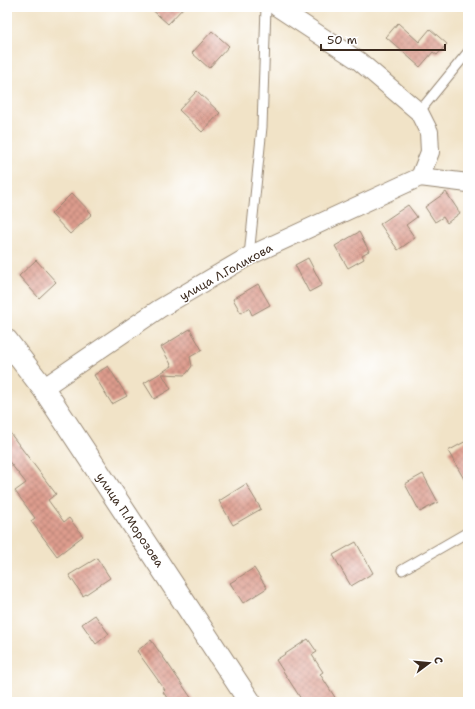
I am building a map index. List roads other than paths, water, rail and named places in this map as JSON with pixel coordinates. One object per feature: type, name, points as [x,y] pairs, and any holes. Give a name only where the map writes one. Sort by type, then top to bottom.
[{"type":"street","points":[[277,7],[359,61],[419,112],[429,132],[430,152],[420,177],[468,183]]},
{"type":"street","name":"улица Л.Голикова","points":[[43,388],[159,309],[249,256],[420,177]]},
{"type":"street","name":"улица П.Морозова","points":[[7,340],[43,388],[250,702]]},
{"type":"lane","points":[[249,256],[262,127],[266,7]]},
{"type":"lane","points":[[419,112],[468,52]]},
{"type":"lane","points":[[402,570],[468,532]]}]
